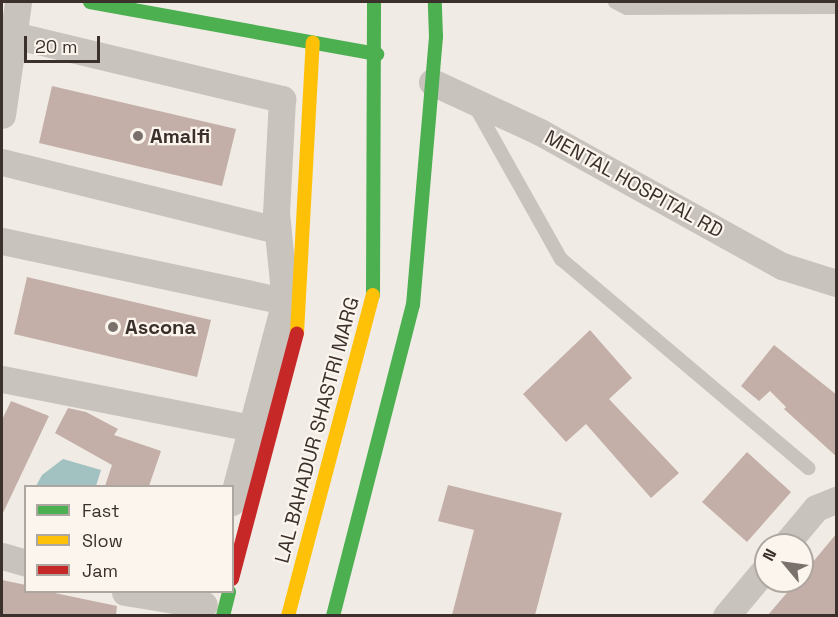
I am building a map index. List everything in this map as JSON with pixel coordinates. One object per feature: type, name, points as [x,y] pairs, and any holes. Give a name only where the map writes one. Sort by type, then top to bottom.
[{"type":"main road","points":[[90,2],[377,54]]},
{"type":"main road","name":"LAL BAHADUR SHASTRI MARG","points":[[288,615],[373,298],[377,54],[374,2]]},
{"type":"main road","points":[[333,615],[413,305],[432,82],[435,2]]},
{"type":"main road","points":[[234,571],[298,328],[312,42]]},
{"type":"main road","points":[[375,202],[421,218]]},
{"type":"main road","points":[[209,607],[226,593]]},
{"type":"street","points":[[2,115],[18,2]]},
{"type":"street","points":[[13,35],[282,99],[277,230],[285,301],[234,494]]},
{"type":"street","name":"MENTAL HOSPITAL RD","points":[[432,82],[540,132],[782,266],[837,283]]},
{"type":"street","points":[[2,162],[277,230]]},
{"type":"street","points":[[2,241],[285,301]]},
{"type":"street","points":[[2,379],[251,428]]},
{"type":"street","points":[[795,533],[816,508],[837,500]]},
{"type":"street","points":[[2,556],[24,562]]},
{"type":"street","points":[[726,615],[754,582]]},
{"type":"street","points":[[136,593],[209,607]]},
{"type":"lane","points":[[615,2],[627,8],[837,7]]},
{"type":"lane","points":[[471,100],[561,259],[808,468]]},
{"type":"water","points":[[63,459],[101,470],[96,485],[37,485],[42,475]]},
{"type":"building","name":"Amalfi","points":[[52,86],[236,129],[222,186],[39,143]]},
{"type":"building","name":"Ascona","points":[[27,277],[211,320],[197,377],[14,334]]},
{"type":"building","points":[[590,330],[632,378],[609,399],[679,473],[651,498],[586,424],[566,442],[523,394]]},
{"type":"building","points":[[774,345],[837,395],[837,457],[784,409],[786,407],[770,391],[759,401],[741,386]]},
{"type":"building","points":[[11,401],[49,416],[2,515],[2,420]]},
{"type":"building","points":[[68,408],[86,412],[118,429],[114,435],[161,451],[149,485],[105,485],[112,465],[55,433]]},
{"type":"building","points":[[747,452],[791,492],[747,542],[702,502]]},
{"type":"building","points":[[448,485],[562,513],[535,615],[452,615],[474,530],[438,521]]},
{"type":"building","points":[[837,533],[837,615],[768,615],[787,593],[814,593],[814,561]]},
{"type":"building","points":[[2,580],[24,585],[24,593],[55,593],[117,606],[116,615],[2,615]]},
{"type":"traffic: fast","points":[[90,2],[377,54]]},
{"type":"traffic: fast","points":[[373,295],[374,2]]},
{"type":"traffic: fast","points":[[333,616],[413,305],[436,37],[435,2]]},
{"type":"traffic: fast","points":[[223,616],[229,593]]},
{"type":"traffic: slow","points":[[297,333],[313,42]]},
{"type":"traffic: slow","points":[[288,616],[373,295]]},
{"type":"traffic: jam","points":[[234,571],[297,333]]},
{"type":"place","name":"Amalfi","points":[[138,136]]},
{"type":"place","name":"Ascona","points":[[113,327]]}]
